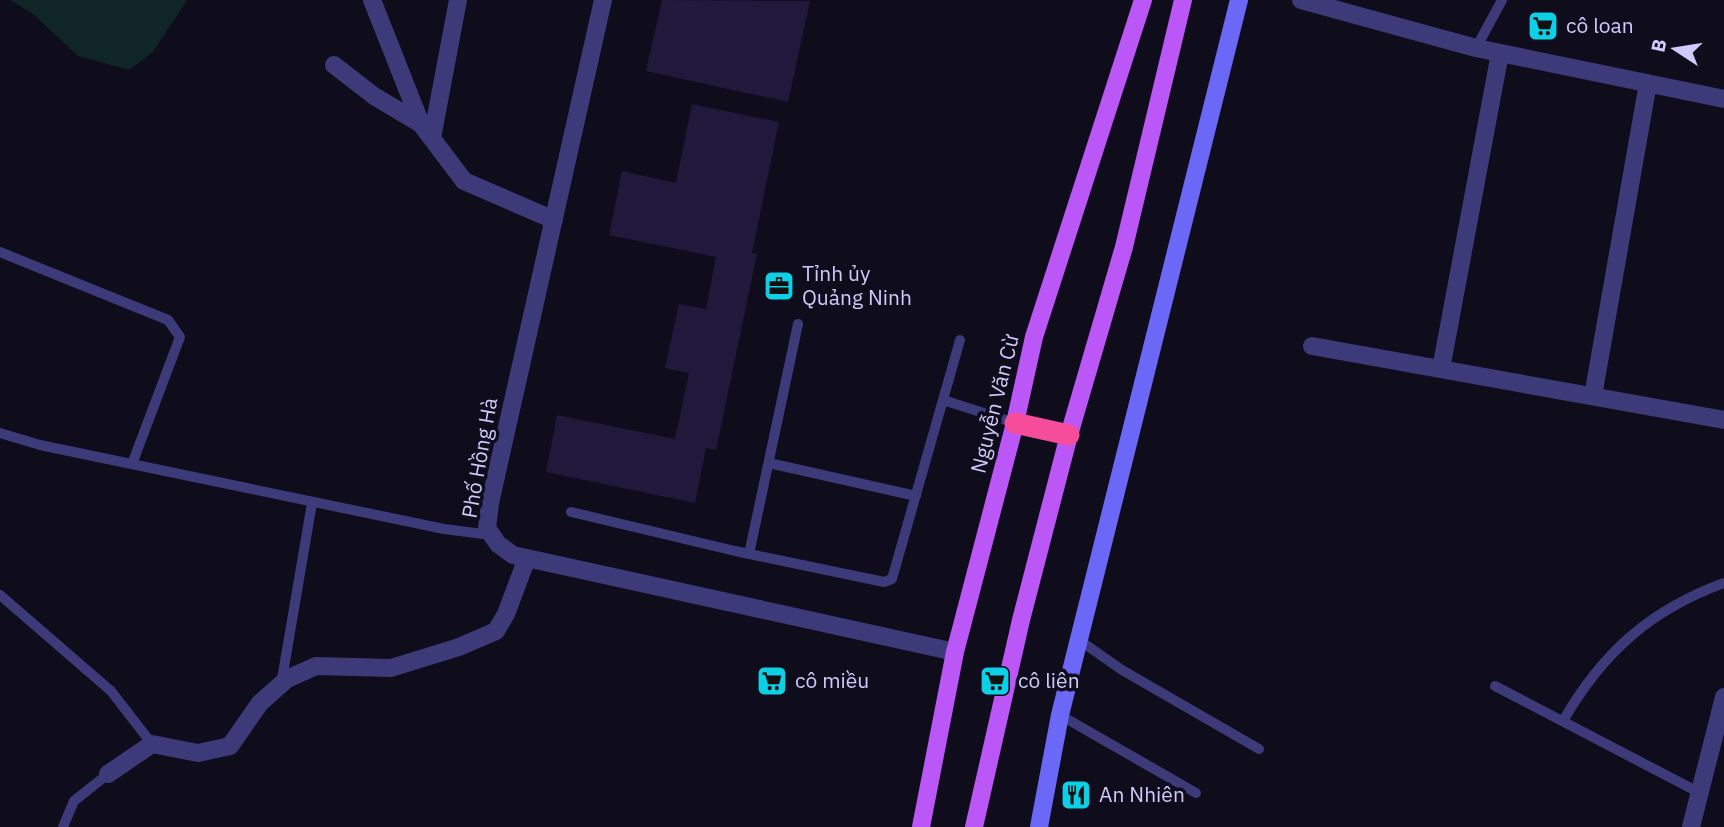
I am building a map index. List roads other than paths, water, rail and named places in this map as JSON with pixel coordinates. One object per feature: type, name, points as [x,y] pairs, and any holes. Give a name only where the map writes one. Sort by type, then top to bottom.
[{"type":"highway","points":[[1015,423],[1069,435]]},
{"type":"main road","name":"Nguyễn Văn Cừ","points":[[921,827],[955,652],[1015,423],[1034,337],[1143,0]]},
{"type":"main road","points":[[974,827],[1011,659],[1069,435],[1124,247],[1183,0]]},
{"type":"street","points":[[372,0],[427,131],[464,181],[554,220]]},
{"type":"street","points":[[427,131],[457,0]]},
{"type":"street","name":"Phố Hồng Hà","points":[[603,0],[490,503],[487,528],[498,544],[513,555],[955,652]]},
{"type":"street","points":[[1038,827],[1060,715],[1240,0]]},
{"type":"street","points":[[1301,0],[1476,48],[1724,99]]},
{"type":"street","points":[[1441,369],[1500,53]]},
{"type":"street","points":[[334,65],[374,96],[427,131]]},
{"type":"street","points":[[1593,396],[1648,83]]},
{"type":"street","points":[[1312,346],[1724,419]]},
{"type":"street","points":[[108,774],[152,744],[198,753],[230,746],[260,703],[287,679],[316,666],[391,668],[459,647],[496,631],[506,614],[527,558]]},
{"type":"street","points":[[1691,827],[1724,697]]},
{"type":"lane","points":[[1476,48],[1503,0]]},
{"type":"lane","points":[[0,252],[168,320],[180,337],[132,464]]},
{"type":"lane","points":[[749,554],[798,324]]},
{"type":"lane","points":[[571,512],[749,554],[884,582],[892,579],[960,340]]},
{"type":"lane","points":[[943,400],[1015,423]]},
{"type":"lane","points":[[0,433],[40,445],[312,503],[444,529],[491,535]]},
{"type":"lane","points":[[769,463],[916,496]]},
{"type":"lane","points":[[281,685],[312,503]]},
{"type":"lane","points":[[1563,721],[1579,692],[1599,667],[1646,622],[1674,605],[1724,583]]},
{"type":"lane","points":[[0,595],[111,691],[152,744]]},
{"type":"lane","points":[[1079,640],[1122,670],[1259,749]]},
{"type":"lane","points":[[1495,686],[1700,793]]},
{"type":"lane","points":[[1060,715],[1196,793]]},
{"type":"lane","points":[[63,827],[74,801],[108,774]]},
{"type":"place","name":"cô loan","points":[[1543,26]]},
{"type":"place","name":"Tỉnh ủy Quảng Ninh","points":[[779,286]]},
{"type":"place","name":"cô miều","points":[[772,681]]},
{"type":"place","name":"cô liên","points":[[995,681]]},
{"type":"place","name":"An Nhiên","points":[[1076,795]]}]
